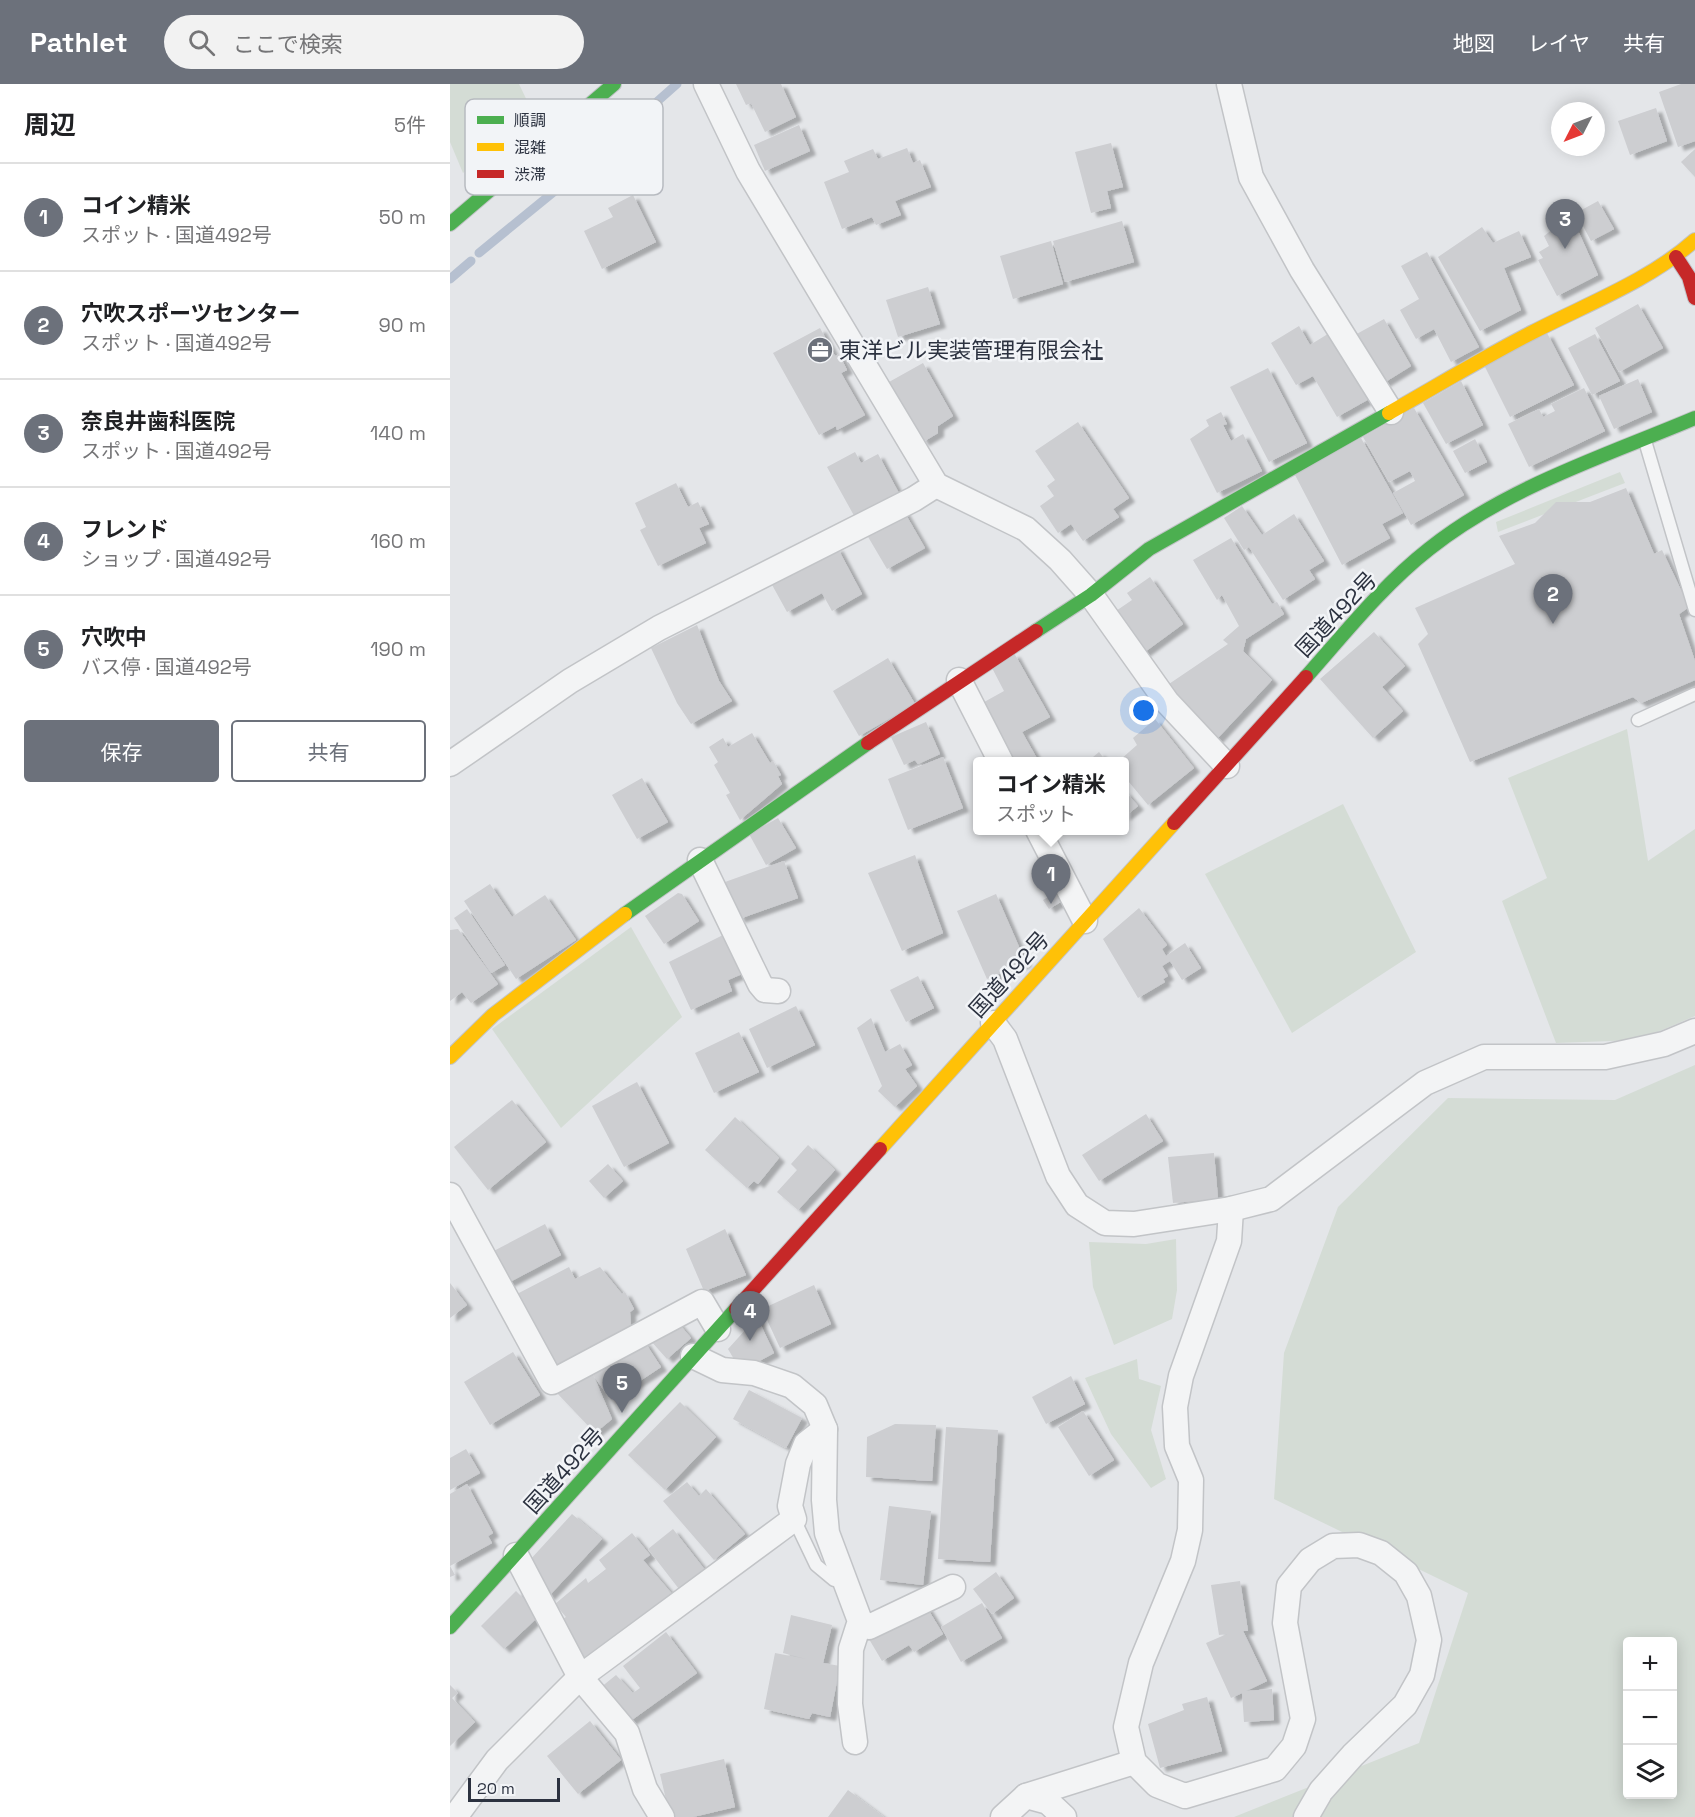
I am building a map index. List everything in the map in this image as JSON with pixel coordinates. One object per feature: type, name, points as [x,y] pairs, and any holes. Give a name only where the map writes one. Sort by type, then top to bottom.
[{"type":"main road","points":[[596,99],[614,84]]},
{"type":"main road","points":[[450,224],[484,195]]},
{"type":"main road","points":[[450,1057],[493,1015],[700,860],[959,680],[1091,595],[1149,549],[1521,338],[1676,257],[1695,240]]},
{"type":"main road","points":[[1676,257],[1689,277],[1695,298]]},
{"type":"main road","name":"国道492号","points":[[450,1627],[1370,606],[1430,548],[1522,493],[1695,418]]},
{"type":"street","points":[[706,84],[748,171],[936,485],[1026,529],[1060,560],[1091,595],[1167,702],[1227,766]]},
{"type":"street","points":[[1229,84],[1251,177],[1302,270],[1390,412]]},
{"type":"street","points":[[450,764],[570,681],[659,628],[914,499],[936,485]]},
{"type":"street","points":[[959,680],[998,757]]},
{"type":"street","points":[[1040,835],[1085,921]]},
{"type":"street","points":[[700,860],[760,984],[765,990],[778,992]]},
{"type":"street","points":[[993,1023],[1005,1039],[1058,1176],[1077,1205],[1105,1223],[1134,1224],[1231,1209],[1271,1199],[1425,1083],[1484,1057],[1605,1057],[1664,1044],[1695,1030]]},
{"type":"street","points":[[450,1196],[552,1382],[702,1302],[718,1329]]},
{"type":"street","points":[[1231,1209],[1229,1241],[1181,1376],[1174,1407],[1177,1446],[1191,1480],[1190,1530],[1183,1561],[1141,1663],[1126,1727],[1134,1762],[1157,1785],[1185,1796],[1275,1769],[1294,1746],[1304,1719],[1285,1623],[1289,1586],[1310,1560],[1333,1546],[1359,1545],[1381,1553],[1406,1574],[1419,1596],[1429,1640],[1422,1675],[1405,1705],[1353,1755],[1321,1791],[1306,1817]]},
{"type":"street","points":[[693,1356],[722,1370],[754,1373],[792,1386],[816,1405],[825,1429],[824,1500],[827,1533],[860,1621],[869,1627],[953,1587]]},
{"type":"street","points":[[455,1817],[497,1760],[579,1677],[794,1519],[790,1506],[798,1464],[806,1444],[825,1429]]},
{"type":"street","points":[[516,1555],[579,1677],[627,1733],[645,1789],[662,1817]]},
{"type":"street","points":[[855,1742],[850,1704],[851,1649],[860,1621]]},
{"type":"street","points":[[1003,1817],[1026,1796],[1134,1762]]},
{"type":"street","points":[[1026,1796],[1048,1802],[1064,1817]]},
{"type":"lane","points":[[1645,440],[1695,610]]},
{"type":"lane","points":[[1638,720],[1695,694]]},
{"type":"lane","points":[[794,1519],[816,1565],[834,1580],[844,1578]]},
{"type":"shaded area","points":[[450,84],[519,84],[526,99],[465,99],[465,171],[463,173],[450,142]]},
{"type":"shaded area","points":[[1620,472],[1625,483],[1498,532],[1496,522]]},
{"type":"shaded area","points":[[1627,729],[1648,861],[1695,829],[1695,1016],[1639,1040],[1556,1043],[1502,901],[1547,878],[1508,778]]},
{"type":"shaded area","points":[[1343,804],[1416,952],[1292,1033],[1205,874]]},
{"type":"shaded area","points":[[631,927],[682,1017],[561,1128],[492,1029]]},
{"type":"shaded area","points":[[1695,1065],[1695,1817],[1234,1817],[1419,1743],[1468,1593],[1274,1499],[1284,1353],[1338,1207],[1448,1098],[1615,1100]]},
{"type":"shaded area","points":[[1176,1239],[1177,1290],[1172,1319],[1114,1345],[1093,1287],[1089,1242],[1146,1244]]},
{"type":"shaded area","points":[[1137,1359],[1139,1379],[1161,1386],[1151,1430],[1166,1479],[1151,1488],[1111,1434],[1085,1378]]},
{"type":"building","points":[[736,84],[781,84],[796,117],[765,132],[751,103],[746,105]]},
{"type":"building","points":[[1681,84],[1695,84],[1695,141],[1678,147],[1659,92]]},
{"type":"building","points":[[1656,108],[1667,141],[1630,155],[1618,121]]},
{"type":"building","points":[[799,125],[810,151],[765,171],[754,145]]},
{"type":"building","points":[[1111,143],[1123,187],[1107,191],[1111,208],[1091,213],[1075,152]]},
{"type":"building","points":[[907,148],[913,163],[920,160],[931,187],[895,201],[901,215],[876,225],[872,217],[842,229],[824,182],[849,172],[844,161],[873,149],[878,159]]},
{"type":"building","points":[[1695,149],[1695,177],[1681,162]]},
{"type":"building","points":[[633,195],[656,242],[602,269],[584,231],[613,217],[608,208]]},
{"type":"building","points":[[1598,201],[1614,229],[1591,241],[1576,213]]},
{"type":"building","points":[[1566,204],[1598,275],[1557,296],[1538,260],[1543,258],[1539,252],[1549,246],[1544,236],[1558,225],[1551,212]]},
{"type":"building","points":[[1122,221],[1134,262],[1065,282],[1053,241]]},
{"type":"building","points":[[1482,227],[1493,243],[1519,231],[1531,257],[1504,268],[1521,310],[1480,331],[1438,257]]},
{"type":"building","points":[[1051,241],[1063,284],[1013,299],[1000,256]]},
{"type":"building","points":[[1427,252],[1479,347],[1451,362],[1434,329],[1416,339],[1400,310],[1419,299],[1401,266]]},
{"type":"building","points":[[928,287],[940,324],[898,337],[886,300]]},
{"type":"building","points":[[1638,304],[1663,348],[1619,372],[1595,328]]},
{"type":"building","points":[[1384,319],[1411,366],[1382,384],[1353,336]]},
{"type":"building","points":[[1299,326],[1310,345],[1331,332],[1369,399],[1337,417],[1313,376],[1296,385],[1271,343]]},
{"type":"building","points":[[820,328],[835,356],[839,354],[847,370],[841,373],[865,415],[837,430],[836,426],[819,435],[773,353]]},
{"type":"building","points":[[1547,333],[1574,385],[1510,417],[1484,365]]},
{"type":"building","points":[[1595,334],[1620,381],[1592,395],[1568,348]]},
{"type":"building","points":[[923,363],[953,416],[938,426],[938,433],[923,442],[889,382]]},
{"type":"building","points":[[1268,368],[1307,443],[1269,462],[1230,387]]},
{"type":"building","points":[[1638,379],[1652,412],[1614,429],[1599,396]]},
{"type":"building","points":[[1461,381],[1483,425],[1446,444],[1423,403]]},
{"type":"building","points":[[1584,388],[1605,431],[1529,467],[1508,424],[1539,409],[1543,417],[1555,411],[1551,404]]},
{"type":"building","points":[[1414,408],[1464,495],[1411,525],[1393,493],[1415,481],[1410,471],[1389,482],[1363,437]]},
{"type":"building","points":[[1221,412],[1227,424],[1223,425],[1231,441],[1243,434],[1262,471],[1217,493],[1190,439],[1209,426],[1206,420]]},
{"type":"building","points":[[1078,422],[1129,498],[1113,509],[1119,517],[1083,541],[1071,524],[1058,533],[1040,506],[1054,496],[1047,486],[1055,480],[1035,451]]},
{"type":"building","points":[[1361,438],[1403,513],[1382,524],[1390,538],[1342,565],[1295,475]]},
{"type":"building","points":[[1475,439],[1487,462],[1465,473],[1453,451]]},
{"type":"building","points":[[855,452],[861,463],[878,454],[901,497],[857,521],[827,467]]},
{"type":"building","points":[[676,483],[688,507],[698,502],[709,524],[699,528],[706,543],[658,566],[640,530],[646,527],[635,503]]},
{"type":"building","points":[[1626,488],[1654,554],[1662,550],[1689,607],[1679,614],[1695,661],[1695,680],[1641,703],[1633,697],[1470,762],[1418,644],[1428,634],[1415,608],[1515,564],[1499,536],[1535,523],[1556,502],[1590,502]]},
{"type":"building","points":[[1242,506],[1262,535],[1294,514],[1324,561],[1309,570],[1315,579],[1283,600],[1249,547],[1244,550],[1224,518]]},
{"type":"building","points":[[902,508],[925,548],[887,569],[864,530]]},
{"type":"building","points":[[1231,538],[1272,604],[1277,602],[1284,614],[1246,639],[1243,651],[1272,680],[1216,740],[1166,686],[1228,644],[1223,640],[1239,626],[1222,595],[1217,600],[1193,560]]},
{"type":"building","points":[[837,547],[862,594],[832,611],[822,593],[787,612],[771,583]]},
{"type":"building","points":[[1150,577],[1183,624],[1142,654],[1113,613],[1132,600],[1127,593]]},
{"type":"building","points":[[697,625],[719,681],[732,701],[691,724],[677,703],[651,648]]},
{"type":"building","points":[[1374,632],[1405,666],[1382,687],[1403,711],[1373,738],[1320,679]]},
{"type":"building","points":[[1014,653],[1050,717],[1022,732],[1036,757],[1005,757],[977,706],[1004,691],[991,666]]},
{"type":"building","points":[[888,658],[915,704],[859,736],[833,691]]},
{"type":"building","points":[[1155,719],[1194,768],[1148,805],[1129,782],[1129,757],[1123,757],[1137,745],[1133,738]]},
{"type":"building","points":[[926,722],[940,754],[918,764],[915,760],[904,765],[891,737]]},
{"type":"building","points":[[752,733],[770,763],[773,761],[781,775],[778,776],[782,784],[740,820],[726,795],[730,793],[714,765],[718,762],[709,747],[723,738],[728,747]]},
{"type":"building","points":[[1099,752],[1103,757],[1093,757]]},
{"type":"building","points":[[943,757],[963,808],[908,830],[888,779]]},
{"type":"building","points":[[642,778],[668,822],[637,839],[612,795]]},
{"type":"building","points":[[1129,796],[1138,806],[1129,813]]},
{"type":"building","points":[[778,818],[796,848],[766,865],[749,834]]},
{"type":"building","points":[[915,855],[943,933],[902,951],[868,873]]},
{"type":"building","points":[[784,861],[798,898],[739,919],[725,882]]},
{"type":"building","points":[[490,884],[512,917],[545,895],[576,940],[516,979],[464,901]]},
{"type":"building","points":[[1059,891],[1064,900],[1049,909],[1043,900]]},
{"type":"building","points":[[678,893],[682,894],[699,921],[664,944],[645,916]]},
{"type":"building","points":[[996,894],[1026,963],[987,979],[957,911]]},
{"type":"building","points":[[1139,908],[1167,945],[1162,949],[1166,956],[1185,943],[1201,968],[1182,980],[1170,961],[1162,966],[1168,976],[1163,979],[1165,982],[1138,998],[1103,939]]},
{"type":"building","points":[[467,909],[505,965],[491,973],[454,918]]},
{"type":"building","points":[[458,929],[498,984],[471,1003],[462,992],[450,1001],[450,930]]},
{"type":"building","points":[[723,935],[742,974],[728,980],[732,991],[691,1010],[669,962]]},
{"type":"building","points":[[918,976],[934,1008],[906,1022],[890,990]]},
{"type":"building","points":[[796,1006],[815,1045],[767,1068],[749,1029]]},
{"type":"building","points":[[871,1018],[885,1052],[900,1044],[912,1065],[905,1069],[917,1086],[895,1107],[878,1091],[882,1086],[857,1028]]},
{"type":"building","points":[[739,1032],[759,1072],[714,1093],[695,1053]]},
{"type":"building","points":[[637,1082],[669,1143],[624,1167],[592,1106]]},
{"type":"building","points":[[512,1100],[546,1142],[488,1190],[454,1147]]},
{"type":"building","points":[[1146,1114],[1163,1141],[1099,1181],[1082,1155]]},
{"type":"building","points":[[735,1117],[779,1158],[758,1184],[754,1181],[747,1188],[705,1150]]},
{"type":"building","points":[[808,1145],[835,1170],[798,1210],[777,1192],[797,1170],[791,1164]]},
{"type":"building","points":[[1214,1153],[1218,1199],[1173,1203],[1168,1157]]},
{"type":"building","points":[[608,1164],[623,1181],[604,1198],[589,1181]]},
{"type":"building","points":[[545,1224],[561,1255],[504,1285],[488,1254]]},
{"type":"building","points":[[725,1229],[746,1275],[704,1291],[686,1249]]},
{"type":"building","points":[[569,1267],[575,1279],[600,1267],[622,1294],[625,1292],[634,1309],[630,1312],[631,1330],[553,1368],[515,1295]]},
{"type":"building","points":[[450,1283],[467,1305],[450,1318]]},
{"type":"building","points":[[814,1285],[831,1324],[780,1348],[762,1309]]},
{"type":"building","points":[[757,1317],[774,1353],[750,1366],[738,1366],[728,1349]]},
{"type":"building","points":[[674,1318],[691,1338],[667,1359],[650,1340]]},
{"type":"building","points":[[644,1341],[661,1367],[611,1400],[593,1375]]},
{"type":"building","points":[[513,1352],[540,1395],[490,1425],[464,1382]]},
{"type":"building","points":[[592,1372],[612,1419],[595,1433],[556,1392]]},
{"type":"building","points":[[1071,1376],[1085,1404],[1046,1424],[1032,1397]]},
{"type":"building","points":[[749,1390],[802,1418],[786,1448],[733,1419]]},
{"type":"building","points":[[680,1402],[716,1437],[665,1490],[628,1455]]},
{"type":"building","points":[[1083,1411],[1114,1460],[1089,1476],[1058,1427]]},
{"type":"building","points":[[895,1424],[936,1425],[932,1481],[866,1477],[867,1437]]},
{"type":"building","points":[[946,1427],[998,1430],[990,1562],[938,1559]]},
{"type":"building","points":[[466,1449],[480,1473],[450,1490],[450,1458]]},
{"type":"building","points":[[687,1482],[699,1496],[706,1489],[745,1534],[714,1560],[663,1501]]},
{"type":"building","points":[[467,1484],[493,1533],[488,1536],[492,1543],[450,1566],[450,1494]]},
{"type":"building","points":[[889,1506],[931,1511],[923,1585],[880,1580]]},
{"type":"building","points":[[572,1514],[602,1539],[548,1597],[529,1561]]},
{"type":"building","points":[[673,1529],[705,1570],[679,1589],[648,1549]]},
{"type":"building","points":[[632,1533],[650,1555],[643,1560],[673,1595],[589,1665],[567,1638],[572,1634],[561,1620],[566,1617],[555,1604],[586,1578],[588,1583],[606,1569],[599,1560]]},
{"type":"building","points":[[450,1566],[455,1575],[450,1577]]},
{"type":"building","points":[[996,1572],[1014,1598],[992,1614],[973,1589]]},
{"type":"building","points":[[1240,1581],[1248,1631],[1243,1631],[1267,1681],[1246,1691],[1272,1689],[1274,1720],[1244,1722],[1242,1693],[1231,1698],[1206,1643],[1227,1634],[1219,1635],[1211,1585]]},
{"type":"building","points":[[516,1591],[540,1615],[504,1649],[481,1626]]},
{"type":"building","points":[[982,1603],[1002,1638],[961,1662],[941,1627]]},
{"type":"building","points":[[926,1606],[943,1634],[914,1652],[909,1645],[882,1661],[866,1634]]},
{"type":"building","points":[[791,1615],[832,1625],[823,1663],[840,1666],[830,1717],[812,1713],[809,1719],[764,1709],[775,1653],[806,1659],[783,1653]]},
{"type":"building","points":[[666,1632],[697,1673],[629,1722],[600,1688],[616,1675],[633,1693],[640,1688],[623,1666]]},
{"type":"building","points":[[450,1685],[458,1693],[452,1698],[475,1722],[450,1746]]},
{"type":"building","points":[[1207,1697],[1222,1751],[1160,1768],[1148,1724],[1184,1710],[1182,1704]]},
{"type":"building","points":[[590,1721],[621,1760],[578,1794],[547,1756]]},
{"type":"building","points":[[724,1759],[735,1807],[693,1817],[670,1817],[660,1774]]},
{"type":"building","points":[[848,1790],[884,1817],[828,1817]]},
{"type":"waterway","points":[[660,99],[677,84]]},
{"type":"waterway","points":[[479,253],[550,195]]},
{"type":"waterway","points":[[450,279],[471,261]]},
{"type":"traffic: fast","points":[[596,99],[614,84]]},
{"type":"traffic: fast","points":[[450,224],[484,195]]},
{"type":"traffic: fast","points":[[1036,631],[1091,595],[1149,549],[1389,413]]},
{"type":"traffic: fast","points":[[1306,677],[1396,578],[1459,527],[1524,490],[1558,474],[1695,418]]},
{"type":"traffic: fast","points":[[625,914],[868,743]]},
{"type":"traffic: fast","points":[[450,1627],[736,1309]]},
{"type":"traffic: slow","points":[[1389,413],[1479,361],[1638,280],[1677,255],[1695,240]]},
{"type":"traffic: slow","points":[[880,1149],[1174,823]]},
{"type":"traffic: slow","points":[[450,1057],[493,1015],[625,914]]},
{"type":"traffic: jam","points":[[1676,257],[1689,277],[1695,298]]},
{"type":"traffic: jam","points":[[868,743],[1036,631]]},
{"type":"traffic: jam","points":[[1174,823],[1306,677]]},
{"type":"traffic: jam","points":[[736,1309],[880,1149]]},
{"type":"place","name":"奈良井歯科医院","points":[[1565,249]]},
{"type":"place","name":"東洋ビル実装管理有限会社","points":[[820,350]]},
{"type":"place","name":"穴吹スポーツセンター","points":[[1553,624]]},
{"type":"place","name":"コイン精米","points":[[1051,904]]},
{"type":"place","name":"フレンド","points":[[750,1341]]},
{"type":"place","name":"穴吹中","points":[[622,1413]]}]
